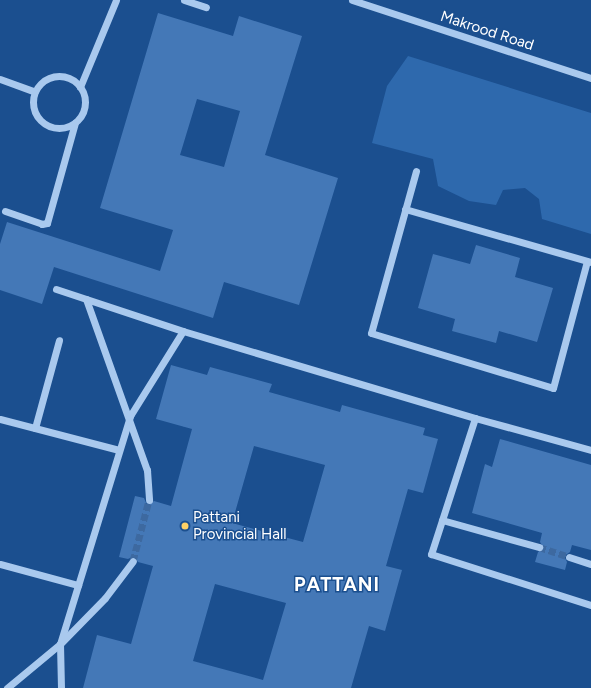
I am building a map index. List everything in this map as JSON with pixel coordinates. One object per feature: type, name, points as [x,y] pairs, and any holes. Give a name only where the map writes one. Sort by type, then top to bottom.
[{"type":"street","points":[[80,87],[116,0]]},
{"type":"street","points":[[184,0],[206,7]]},
{"type":"street","name":"Makrood Road","points":[[352,0],[591,78]]},
{"type":"street","points":[[5,211],[42,224],[47,223],[75,123],[83,112],[85,99],[80,87],[69,78],[55,76],[43,82],[35,92],[33,105],[38,118],[49,126],[62,128],[75,123]]},
{"type":"street","points":[[0,79],[35,92]]},
{"type":"street","points":[[405,209],[589,262],[553,388],[371,333],[405,209],[416,171]]},
{"type":"street","points":[[56,289],[183,331],[475,418],[591,450]]},
{"type":"street","points":[[86,299],[130,416],[147,470],[148,500]]},
{"type":"street","points":[[61,688],[60,644],[130,416],[183,331]]},
{"type":"street","points":[[35,428],[59,340]]},
{"type":"street","points":[[475,418],[431,554],[591,604]]},
{"type":"street","points":[[0,419],[119,450]]},
{"type":"street","points":[[442,520],[539,547]]},
{"type":"street","points":[[569,557],[591,564]]},
{"type":"street","points":[[7,688],[60,644],[105,598],[132,561]]},
{"type":"street","points":[[0,564],[78,585]]},
{"type":"shaded area","points":[[408,56],[591,113],[591,234],[542,219],[539,199],[525,188],[503,190],[496,205],[469,201],[438,186],[433,159],[372,143],[387,86]]},
{"type":"building","points":[[158,13],[233,36],[239,16],[302,36],[265,155],[338,178],[299,305],[224,282],[213,318],[54,267],[42,304],[0,290],[0,244],[7,222],[160,271],[173,230],[100,208]],"holes":[[[197,99],[240,111],[224,167],[180,155]]]},
{"type":"building","points":[[476,245],[520,258],[515,277],[553,288],[537,342],[499,331],[496,343],[452,331],[455,319],[418,308],[433,254],[470,264]]},
{"type":"building","name":"Pattani Provincial Hall","points":[[171,365],[207,375],[210,367],[272,384],[269,392],[340,412],[342,405],[425,428],[423,435],[438,439],[423,493],[408,489],[386,566],[402,570],[385,631],[369,626],[351,688],[83,688],[97,635],[131,644],[153,566],[138,562],[134,556],[128,559],[119,557],[135,496],[144,498],[147,505],[154,501],[171,506],[192,429],[156,419]],"holes":[[[254,446],[325,465],[303,542],[232,523]],[[215,584],[286,603],[263,680],[193,661]]]},
{"type":"building","points":[[500,439],[591,465],[591,550],[572,545],[570,552],[564,556],[567,562],[565,570],[535,562],[538,552],[544,548],[540,542],[542,533],[472,513],[485,464],[492,467]]},
{"type":"tunnel","points":[[133,561],[149,500]]},
{"type":"tunnel","points":[[539,547],[569,557]]},
{"type":"place","name":"Pattani Provincial Hall","points":[[185,526]]},
{"type":"district","name":"PATTANI","points":[[337,585]]}]
